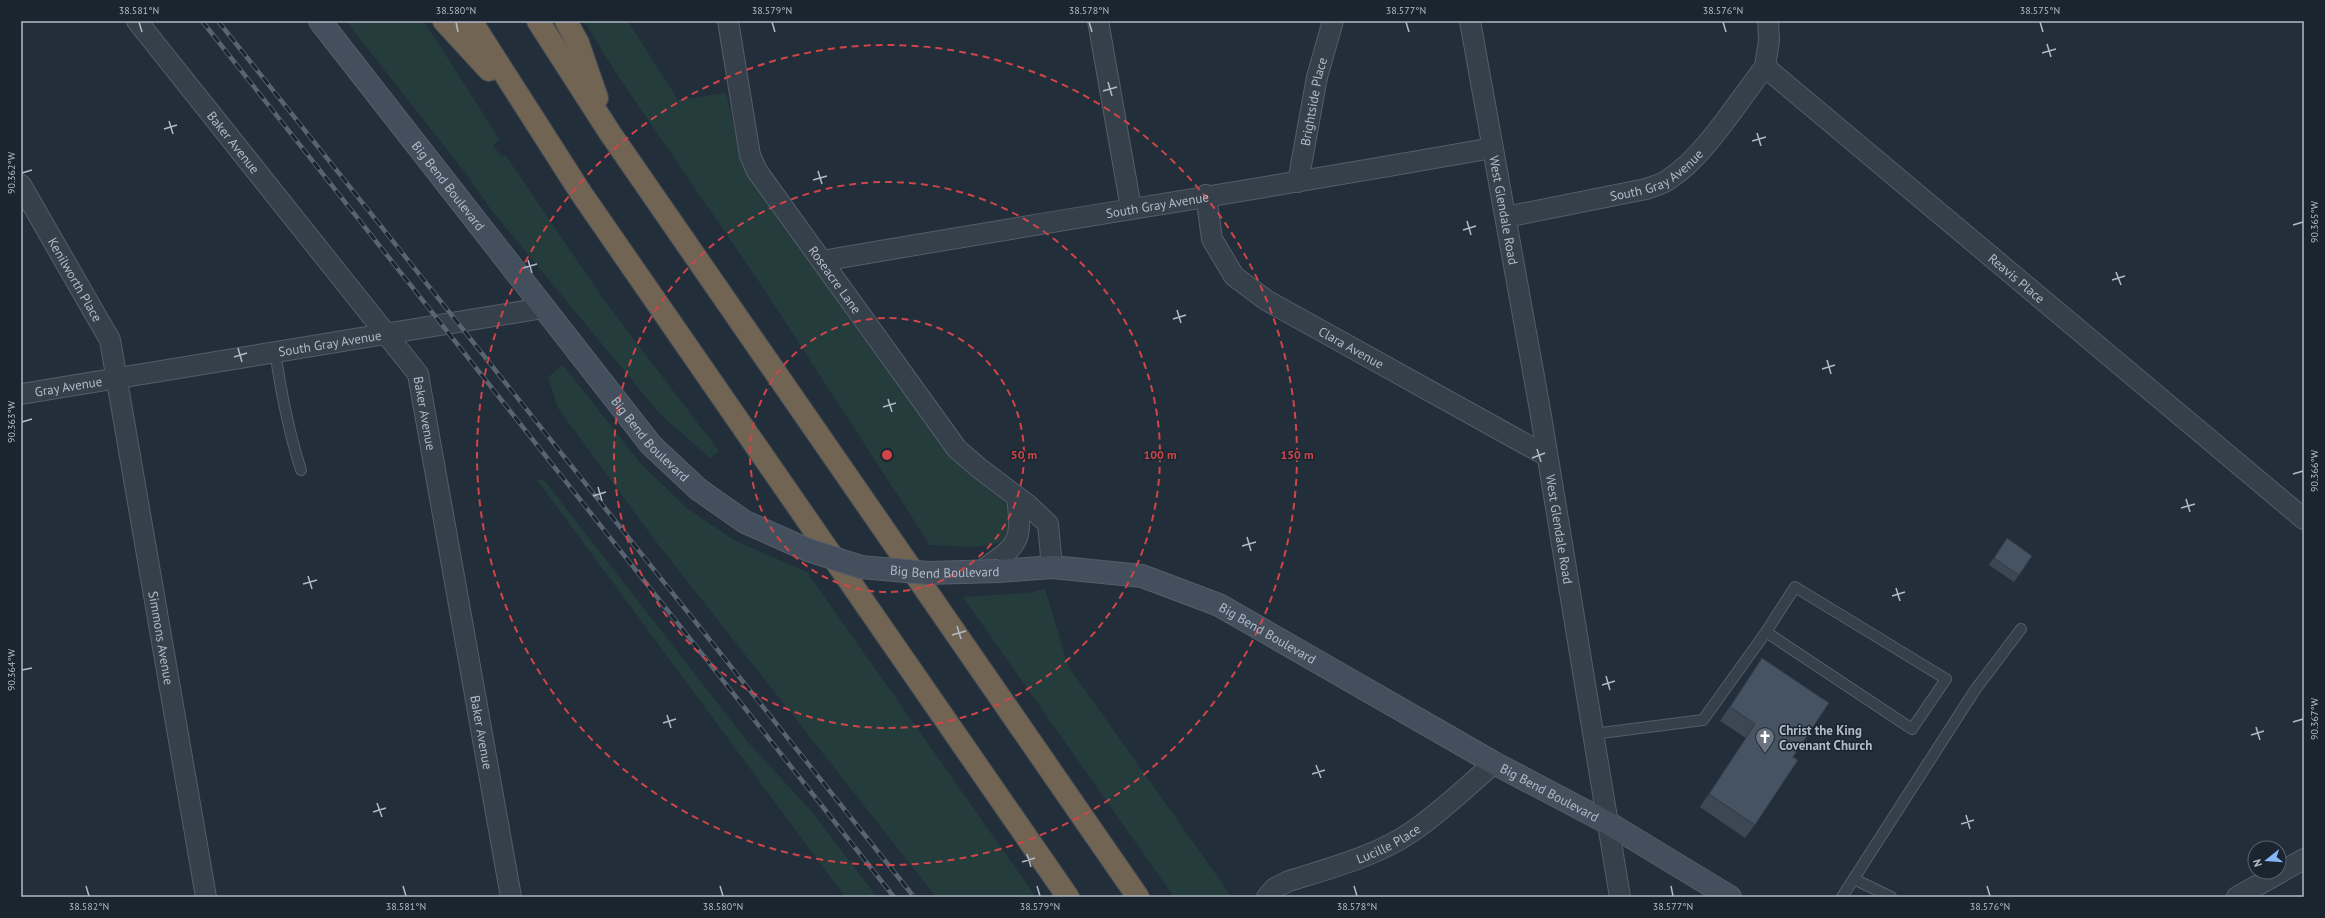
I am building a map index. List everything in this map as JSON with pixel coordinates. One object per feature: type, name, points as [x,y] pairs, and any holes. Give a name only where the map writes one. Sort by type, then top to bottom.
[{"type":"highway","points":[[444,21],[526,110]]},
{"type":"highway","points":[[471,21],[526,110],[629,264],[1068,897]]},
{"type":"highway","points":[[538,21],[610,133],[1138,897]]},
{"type":"highway","points":[[566,21],[578,43],[610,133]]},
{"type":"main road","name":"Big Bend Boulevard","points":[[320,21],[651,445],[698,489],[744,522],[808,550],[861,567],[928,573],[1052,568],[1142,576],[1219,604],[1494,763],[1608,824],[1730,897]]},
{"type":"street","name":"Baker Avenue","points":[[137,21],[418,374],[511,897]]},
{"type":"street","name":"Roseacre Lane","points":[[728,21],[750,155],[757,171],[957,449],[1018,497],[1048,524],[1052,568]]},
{"type":"street","points":[[1098,21],[1131,208]]},
{"type":"street","name":"Brightside Place","points":[[1298,182],[1317,77],[1333,21]]},
{"type":"street","name":"West Glendale Road","points":[[1470,21],[1492,148],[1506,217],[1547,456],[1620,897]]},
{"type":"street","points":[[1765,67],[1769,40],[1768,21]]},
{"type":"street","name":"South Gray Avenue","points":[[1506,217],[1646,189],[1668,180],[1685,167],[1711,137],[1765,67]]},
{"type":"street","name":"Reavis Place","points":[[1765,67],[2304,519]]},
{"type":"street","name":"South Gray Avenue","points":[[822,261],[1206,195],[1298,182],[1492,148]]},
{"type":"street","name":"Kenilworth Place","points":[[21,185],[110,340],[116,378]]},
{"type":"street","name":"Clara Avenue","points":[[1206,195],[1212,239],[1234,276],[1266,300],[1547,456]]},
{"type":"street","name":"South Gray Avenue","points":[[116,378],[386,332],[543,308]]},
{"type":"street","name":"Gray Avenue","points":[[21,394],[116,378]]},
{"type":"street","name":"Simmons Avenue","points":[[116,378],[206,897]]},
{"type":"street","points":[[990,571],[1010,551],[1018,539],[1021,523],[1018,497]]},
{"type":"street","name":"Lucille Place","points":[[1267,897],[1275,888],[1289,881],[1348,862],[1385,847],[1412,832],[1438,813],[1494,763]]},
{"type":"street","points":[[2237,897],[2304,859]]},
{"type":"lane","points":[[275,351],[289,433],[300,470]]},
{"type":"lane","points":[[1593,734],[1703,720],[1766,632],[1796,587],[1946,679],[1912,729],[1766,632]]},
{"type":"lane","points":[[1842,897],[1975,690],[2021,629]]},
{"type":"lane","points":[[1854,879],[1891,897]]},
{"type":"green space","points":[[346,21],[424,21],[500,140],[493,145],[501,156],[506,156],[604,300],[719,451],[710,458],[659,413],[492,211],[467,175]]},
{"type":"green space","points":[[584,21],[628,21],[678,100],[726,93],[742,157],[760,193],[881,363],[942,444],[971,475],[991,488],[1004,501],[1013,514],[1009,534],[1003,541],[984,546],[930,545],[760,283],[618,76]]},
{"type":"green space","points":[[563,365],[641,464],[688,509],[734,540],[807,572],[1036,897],[936,897],[654,539],[558,408],[548,377]]},
{"type":"green space","points":[[537,480],[544,480],[747,741],[812,812],[877,897],[845,897]]},
{"type":"green space","points":[[1045,589],[1068,666],[1232,897],[1174,897],[963,597],[1028,593]]},
{"type":"building","points":[[2007,538],[2032,556],[2019,575],[1994,558]]},
{"type":"building","name":"Christ the King Covenant Church","points":[[1762,658],[1829,703],[1793,757],[1798,760],[1755,825],[1709,794],[1755,724],[1730,707]]},
{"type":"railway","points":[[202,21],[894,897]]},
{"type":"railway","points":[[218,21],[914,897]]},
{"type":"place","name":"Christ the King Covenant Church","points":[[1765,754]]}]
